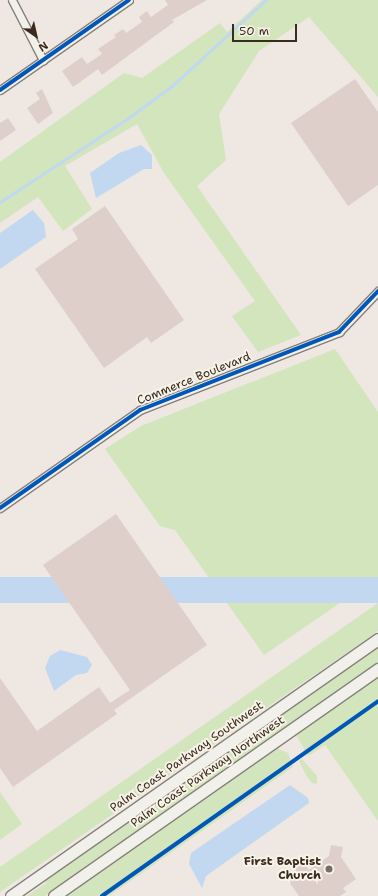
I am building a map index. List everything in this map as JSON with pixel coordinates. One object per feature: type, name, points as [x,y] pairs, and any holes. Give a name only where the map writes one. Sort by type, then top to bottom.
[{"type":"main road","name":"Palm Coast Parkway Southwest","points":[[10,896],[378,639]]},
{"type":"main road","name":"Palm Coast Parkway Northwest","points":[[54,896],[378,669]]},
{"type":"street","points":[[12,0],[43,60]]},
{"type":"street","points":[[0,90],[129,0]]},
{"type":"street","name":"Commerce Boulevard","points":[[0,508],[140,410],[339,332],[378,290]]},
{"type":"green space","points":[[262,0],[378,0],[378,97],[309,17],[259,51],[219,114],[226,160],[197,186],[301,335],[258,352],[232,316],[255,301],[164,173],[137,124],[65,166],[92,209],[63,231],[38,197],[0,223],[0,162],[124,73],[142,78],[220,23],[227,32]]},
{"type":"green space","points":[[335,349],[378,412],[378,577],[264,655],[175,530],[160,526],[105,449],[141,426]]},
{"type":"green space","points":[[378,603],[378,631],[0,892],[0,867]]},
{"type":"green space","points":[[378,645],[378,663],[45,896],[27,896],[46,883],[44,878]]},
{"type":"green space","points":[[378,675],[378,821],[325,745],[308,756],[297,736],[301,728]]},
{"type":"green space","points":[[276,748],[288,753],[293,767],[109,896],[62,896]]},
{"type":"green space","points":[[302,759],[317,776],[317,784],[312,783],[306,775],[299,761]]},
{"type":"green space","points":[[0,792],[22,824],[0,840]]},
{"type":"water","points":[[141,145],[152,155],[152,169],[144,169],[96,198],[90,173],[119,153]]},
{"type":"water","points":[[33,210],[44,223],[46,237],[0,269],[0,233]]},
{"type":"water","points":[[0,577],[378,577],[378,603],[0,603]]},
{"type":"water","points":[[60,650],[87,657],[92,665],[87,673],[76,675],[54,691],[45,668],[50,656]]},
{"type":"water","points":[[290,785],[308,798],[309,803],[206,876],[202,888],[189,864],[191,853]]},
{"type":"building","points":[[165,0],[207,0],[172,20],[174,22],[102,75],[98,69],[73,87],[62,71],[82,57],[87,64],[102,54],[98,49],[116,37],[114,35],[123,29],[126,33],[142,22],[139,17],[147,11],[151,17],[168,5]]},
{"type":"building","points":[[355,79],[378,112],[378,185],[348,206],[291,123]]},
{"type":"building","points":[[42,89],[53,113],[38,124],[27,108],[40,99],[36,93]]},
{"type":"building","points":[[8,118],[16,130],[0,141],[0,123]]},
{"type":"building","points":[[105,206],[184,320],[151,343],[147,337],[104,368],[35,269],[78,239],[72,229]]},
{"type":"building","points":[[116,514],[207,645],[114,710],[117,714],[13,787],[0,768],[0,678],[37,731],[99,687],[110,703],[130,690],[43,565]]},
{"type":"building","name":"First Baptist Church","points":[[331,845],[343,847],[341,857],[356,879],[343,888],[346,892],[340,896],[299,896],[287,879],[297,872],[291,863],[300,857],[309,870],[329,856]]},
{"type":"waterway","points":[[0,202],[127,119],[172,86],[266,0]]},
{"type":"cycle path","points":[[0,90],[129,0]]},
{"type":"cycle path","points":[[0,508],[140,410],[339,332],[378,291]]},
{"type":"cycle path","points":[[102,896],[378,701]]},
{"type":"place","name":"First Baptist Church","points":[[329,869]]}]
